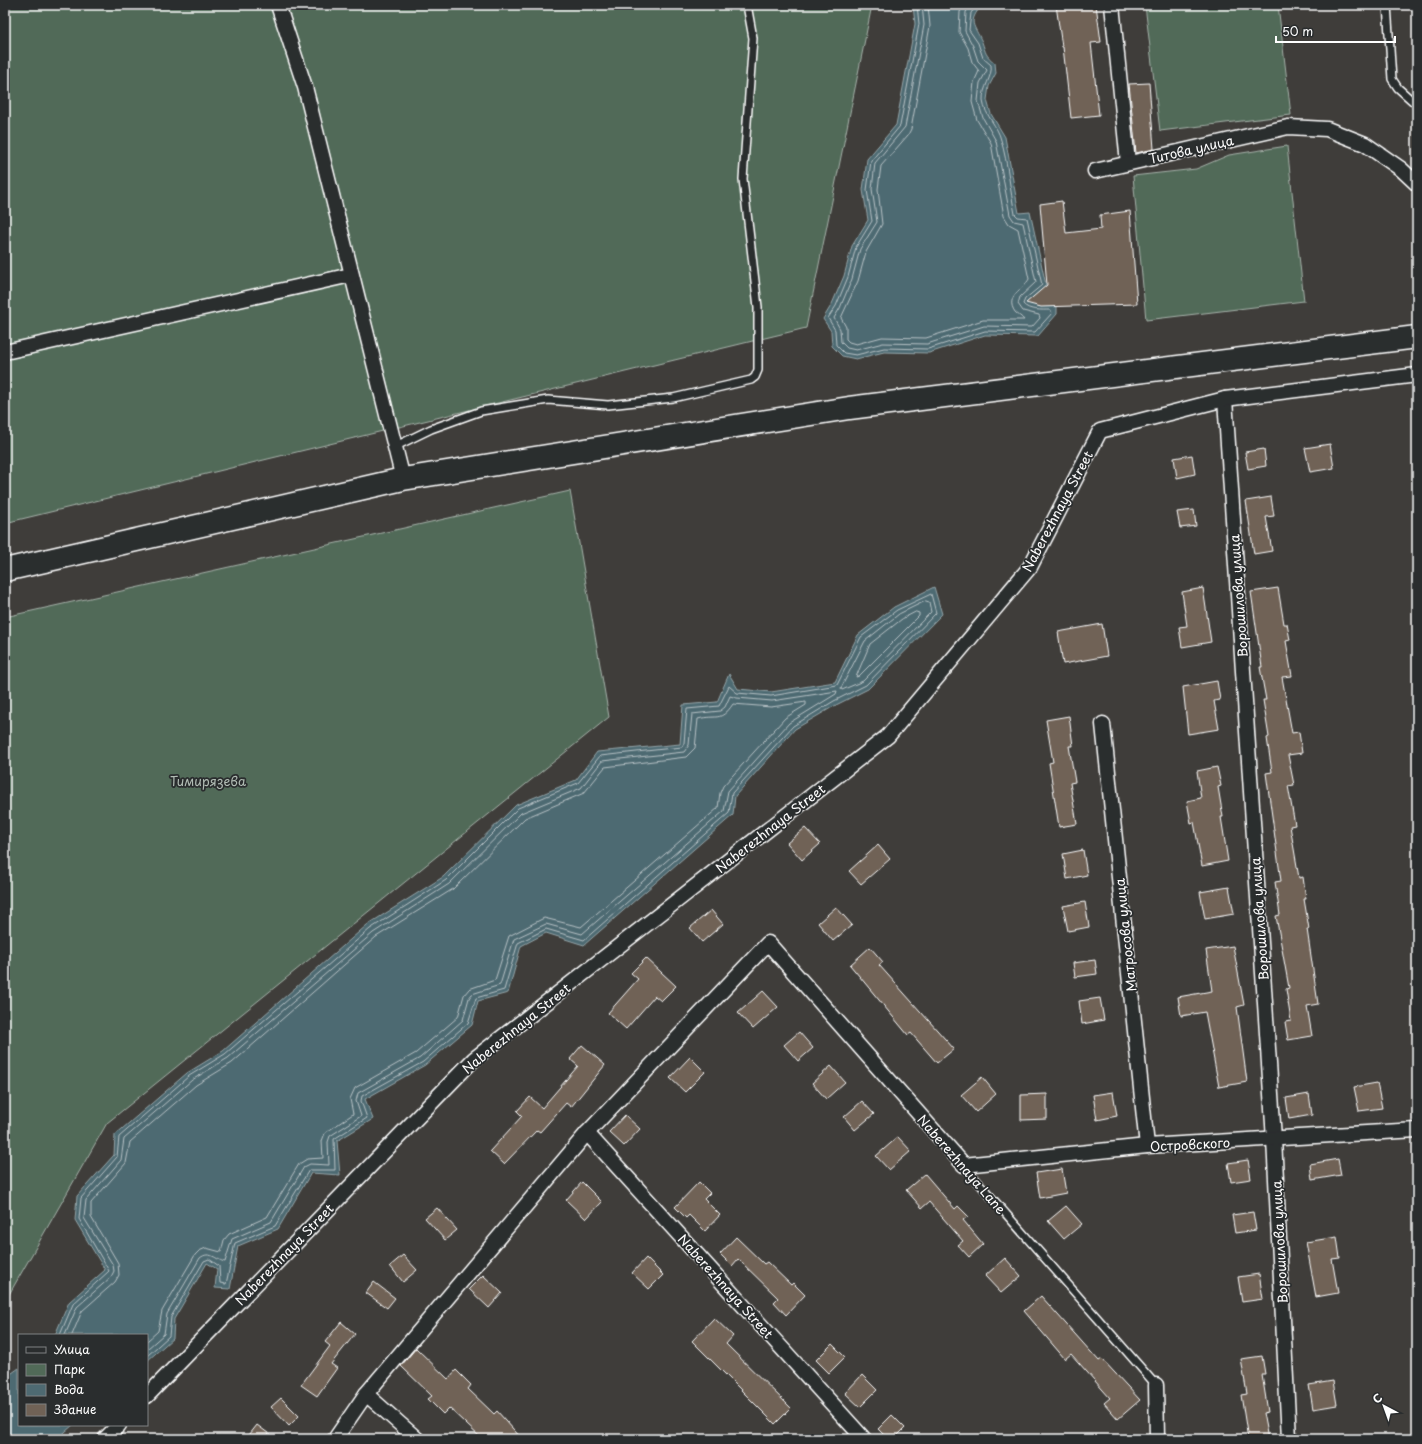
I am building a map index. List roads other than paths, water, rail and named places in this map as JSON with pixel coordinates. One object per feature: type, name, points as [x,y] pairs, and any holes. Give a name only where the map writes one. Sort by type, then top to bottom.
[{"type":"highway","points":[[5,570],[403,479],[849,408],[1007,387],[1417,337]]},
{"type":"street","points":[[278,5],[305,87],[351,275],[396,446],[403,479]]},
{"type":"street","points":[[1112,5],[1128,163]]},
{"type":"street","name":"Титова улица","points":[[1095,171],[1288,127],[1327,129],[1365,144],[1401,169],[1417,184]]},
{"type":"street","points":[[5,352],[351,275]]},
{"type":"street","name":"Naberezhnaya Street","points":[[148,1395],[474,1059],[888,736],[1030,567],[1100,431],[1225,399],[1417,375]]},
{"type":"street","name":"Ворошилова улица","points":[[1225,399],[1274,1139],[1289,1439]]},
{"type":"street","name":"Матросова улица","points":[[1103,724],[1147,1146]]},
{"type":"street","name":"Naberezhnaya Lane","points":[[587,1134],[768,943],[964,1166]]},
{"type":"street","name":"Островского","points":[[964,1166],[1147,1146],[1417,1130]]},
{"type":"street","points":[[335,1439],[366,1394],[587,1134]]},
{"type":"street","name":"Naberezhnaya Street","points":[[587,1134],[864,1439]]},
{"type":"street","points":[[1156,1385],[1157,1439]]},
{"type":"street","points":[[366,1394],[417,1439]]},
{"type":"street","points":[[105,1439],[118,1426]]},
{"type":"lane","points":[[396,446],[431,429],[481,411],[548,400],[608,405],[673,398],[751,380],[756,377],[758,370],[758,307],[743,179],[753,38],[747,5]]},
{"type":"lane","points":[[1388,5],[1392,79],[1398,88],[1417,105]]},
{"type":"lane","name":"Naberezhnaya Lane","points":[[964,1166],[1156,1385]]},
{"type":"water","points":[[913,5],[982,5],[977,11],[973,24],[986,54],[995,63],[996,73],[989,86],[987,100],[991,114],[1005,137],[1019,213],[1030,212],[1047,290],[1057,306],[1057,314],[1038,336],[985,335],[929,353],[884,352],[856,359],[842,356],[832,346],[831,331],[823,319],[832,304],[844,276],[852,246],[868,220],[863,190],[867,159],[896,125],[915,24]]},
{"type":"water","points":[[934,587],[942,614],[868,689],[836,705],[795,729],[735,796],[733,815],[584,945],[546,933],[521,946],[508,993],[478,1001],[472,1025],[425,1065],[365,1099],[373,1119],[337,1141],[340,1175],[311,1173],[278,1229],[238,1246],[230,1289],[215,1288],[217,1269],[207,1263],[174,1319],[173,1338],[148,1360],[148,1334],[55,1334],[69,1302],[105,1270],[75,1220],[77,1196],[114,1155],[115,1135],[187,1073],[223,1051],[367,925],[443,877],[516,805],[576,780],[597,752],[680,744],[683,705],[717,702],[729,674],[738,689],[771,692],[835,682],[858,635],[894,607]]},
{"type":"water","points":[[18,1369],[18,1426],[72,1426],[57,1439],[5,1439],[5,1378]]},
{"type":"park label","name":"Тимирязева","points":[[208,780]]}]
